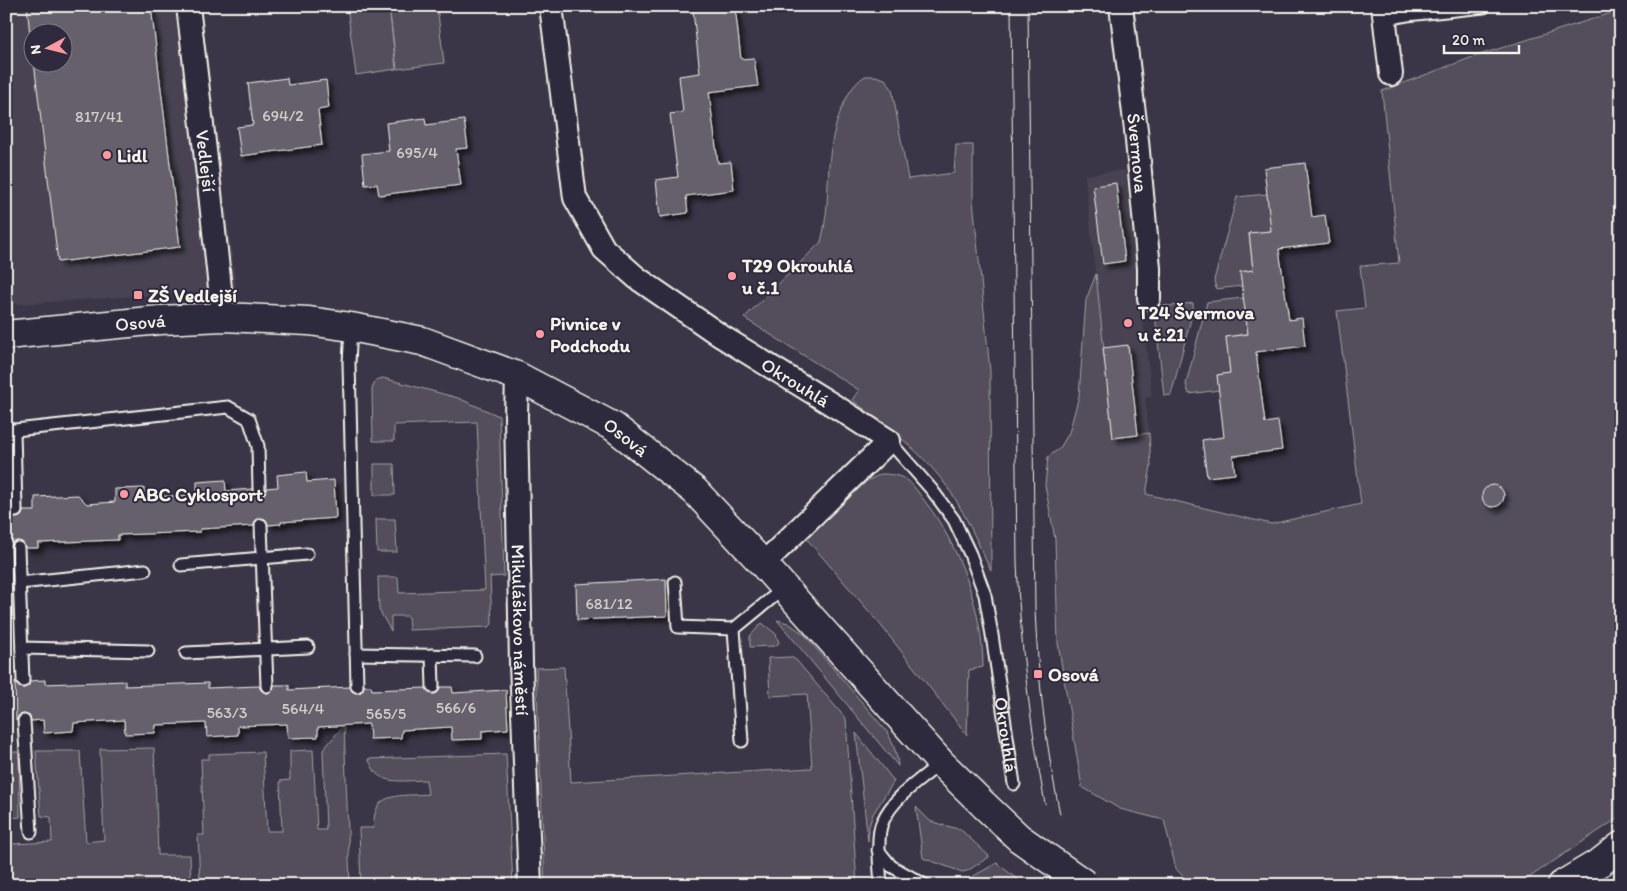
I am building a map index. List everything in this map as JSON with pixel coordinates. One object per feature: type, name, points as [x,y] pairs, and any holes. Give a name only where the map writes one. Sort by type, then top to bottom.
[{"type":"street","name":"Vedlejší","points":[[188,6],[210,193],[222,317]]},
{"type":"street","name":"Okrouhlá","points":[[551,6],[575,198],[604,249],[637,278],[721,336],[889,442]]},
{"type":"street","name":"Švermova","points":[[1121,6],[1149,268],[1149,298]]},
{"type":"street","points":[[1384,13],[1391,74]]},
{"type":"street","name":"Osová","points":[[6,335],[160,320],[222,317],[308,321],[351,326],[422,341],[517,376],[614,427],[695,491],[941,763],[1019,838],[1086,885]]},
{"type":"street","name":"Mikuláškovo náměstí","points":[[517,376],[520,624],[530,885]]},
{"type":"street","points":[[763,564],[889,442]]},
{"type":"street","points":[[1562,885],[1602,861],[1621,846]]},
{"type":"lane","points":[[1384,13],[1407,15],[1484,7]]},
{"type":"lane","points":[[351,326],[349,363],[357,686]]},
{"type":"lane","points":[[16,511],[10,430],[228,407],[249,419],[258,446],[259,489]]},
{"type":"lane","name":"Okrouhlá","points":[[889,442],[932,490],[954,520],[979,578],[985,595],[992,635],[1014,784]]},
{"type":"lane","points":[[261,526],[267,686]]},
{"type":"lane","points":[[18,548],[23,681]]},
{"type":"lane","points":[[181,565],[307,554]]},
{"type":"lane","points":[[19,583],[145,570]]},
{"type":"lane","points":[[675,582],[678,627],[734,629],[784,588]]},
{"type":"lane","points":[[734,629],[742,741]]},
{"type":"lane","points":[[186,653],[308,647]]},
{"type":"lane","points":[[22,648],[148,651]]},
{"type":"lane","points":[[356,654],[476,656]]},
{"type":"lane","points":[[432,655],[433,687]]},
{"type":"lane","points":[[24,721],[31,832]]},
{"type":"lane","points":[[881,885],[878,850],[881,824],[894,804],[910,787],[941,763]]},
{"type":"lane","points":[[878,850],[890,866],[925,885]]},
{"type":"shaded area","points":[[6,6],[201,6],[236,289],[6,305]]},
{"type":"shaded area","points":[[347,6],[437,6],[444,63],[397,69],[390,14],[396,69],[356,75]]},
{"type":"shaded area","points":[[1621,10],[1621,816],[1518,885],[1192,885],[1176,869],[1164,820],[1120,809],[1082,787],[1058,643],[1055,539],[1045,485],[1048,457],[1060,448],[1069,433],[1079,396],[1086,300],[1096,274],[1113,438],[1149,433],[1151,466],[1146,494],[1271,524],[1361,504],[1337,311],[1365,308],[1360,266],[1399,263],[1382,91],[1473,57]]},
{"type":"shaded area","points":[[865,76],[885,79],[892,89],[908,179],[954,173],[956,145],[973,145],[973,200],[990,371],[991,571],[966,519],[947,486],[910,446],[852,400],[859,390],[744,318],[821,242],[826,214],[830,157],[834,134],[841,110],[848,95],[853,87]]},
{"type":"shaded area","points":[[1125,170],[1152,396],[1145,398],[1149,433],[1113,438],[1085,175]]},
{"type":"shaded area","points":[[1267,194],[1276,230],[1249,234],[1253,270],[1240,272],[1242,286],[1216,289],[1214,280],[1237,197]]},
{"type":"shaded area","points":[[1243,298],[1252,333],[1226,337],[1230,373],[1217,375],[1219,390],[1189,394],[1186,384],[1207,302]]},
{"type":"shaded area","points":[[1193,303],[1193,311],[1171,395],[1164,396],[1154,305],[1172,306]]},
{"type":"shaded area","points":[[383,378],[458,398],[499,416],[504,576],[490,577],[492,624],[489,627],[409,630],[408,616],[391,616],[391,631],[379,610],[378,577],[398,577],[399,593],[485,590],[477,422],[394,425],[394,441],[373,441],[372,389],[376,380]]},
{"type":"shaded area","points":[[374,464],[394,464],[395,495],[374,495]]},
{"type":"shaded area","points":[[881,474],[901,477],[914,487],[937,518],[948,537],[967,579],[979,623],[983,667],[969,670],[967,735],[879,623],[806,538],[867,481]]},
{"type":"shaded area","points":[[376,519],[395,519],[397,552],[377,552]]},
{"type":"shaded area","points":[[777,620],[788,623],[804,634],[887,732],[897,757],[898,766]]},
{"type":"shaded area","points":[[762,623],[776,634],[779,643],[775,646],[750,647],[750,636]]},
{"type":"shaded area","points":[[791,657],[796,660],[846,719],[857,885],[545,885],[536,668],[564,667],[571,782],[812,768],[807,694],[770,696],[768,658]]},
{"type":"shaded area","points":[[344,725],[350,885],[200,885],[198,835],[204,835],[201,759],[209,759],[209,754],[263,752],[267,831],[282,831],[280,781],[290,780],[290,751],[313,750],[317,830],[326,830],[323,750]]},
{"type":"shaded area","points":[[856,733],[894,781],[873,814],[869,826],[868,841]]},
{"type":"shaded area","points":[[154,748],[158,855],[190,855],[191,885],[6,885],[6,752],[19,752],[20,817],[12,818],[12,844],[52,842],[51,817],[41,816],[36,751],[80,751],[86,842],[104,840],[100,749]]},
{"type":"shaded area","points":[[506,754],[513,885],[361,885],[359,828],[373,828],[377,808],[386,799],[428,794],[426,780],[400,781],[386,779],[376,773],[368,759]]},
{"type":"shaded area","points":[[916,807],[930,821],[961,830],[989,857],[967,871],[962,872],[923,858]]},
{"type":"shaded area","points":[[997,863],[1018,880],[1020,885],[976,885],[970,878]]},
{"type":"building","name":"Lidl","points":[[27,6],[151,6],[180,247],[58,262],[35,72],[72,72],[72,22],[29,22]]},
{"type":"building","points":[[706,6],[735,6],[741,59],[754,58],[758,86],[709,92],[718,163],[731,162],[734,190],[686,196],[688,213],[660,217],[656,180],[678,177],[670,114],[683,112],[679,76],[700,73],[693,11],[706,9]]},
{"type":"building","points":[[287,78],[288,85],[326,80],[329,108],[318,110],[322,145],[241,156],[237,127],[253,125],[248,83]]},
{"type":"building","points":[[425,118],[426,125],[464,120],[468,148],[456,149],[461,185],[379,195],[377,184],[365,185],[362,154],[389,151],[386,123]]},
{"type":"building","points":[[1305,163],[1312,217],[1325,215],[1329,243],[1279,249],[1289,320],[1302,318],[1305,346],[1256,352],[1265,423],[1278,421],[1282,450],[1233,456],[1235,474],[1207,477],[1202,440],[1224,437],[1217,375],[1230,373],[1226,337],[1248,334],[1240,272],[1253,270],[1249,233],[1271,231],[1264,168]]},
{"type":"building","points":[[1116,183],[1125,261],[1103,264],[1093,186]]},
{"type":"building","points":[[1128,345],[1138,435],[1113,438],[1103,348]]},
{"type":"building","points":[[306,472],[307,482],[334,480],[336,518],[281,522],[281,524],[268,525],[265,519],[260,518],[255,521],[254,526],[200,529],[200,532],[118,535],[118,540],[38,543],[38,548],[26,548],[22,542],[17,541],[9,548],[8,512],[12,517],[17,518],[22,515],[23,511],[35,511],[35,497],[78,495],[87,504],[115,502],[115,489],[144,488],[144,497],[197,495],[197,482],[225,480],[226,491],[252,489],[255,495],[260,496],[265,493],[266,488],[278,487],[277,475]]},
{"type":"building","points":[[1493,485],[1503,492],[1504,496],[1497,506],[1493,507],[1483,500],[1482,496],[1489,486]]},
{"type":"building","points":[[666,579],[667,616],[577,620],[576,584]]},
{"type":"building","points":[[45,680],[45,684],[125,681],[125,686],[208,683],[208,688],[259,686],[261,690],[267,693],[271,692],[274,685],[289,685],[289,690],[350,687],[353,692],[357,693],[361,692],[364,686],[371,686],[372,690],[426,688],[429,693],[433,694],[437,693],[440,687],[452,687],[453,693],[506,690],[508,729],[482,731],[482,739],[452,740],[451,727],[402,730],[401,738],[370,739],[369,724],[318,727],[318,737],[288,738],[287,724],[238,726],[238,735],[207,737],[206,723],[156,725],[155,733],[125,734],[124,720],[74,723],[73,731],[44,733],[43,720],[31,721],[30,716],[24,714],[19,715],[16,721],[15,682],[19,687],[24,688],[29,685],[30,681]]},
{"type":"tram line","points":[[1011,6],[1017,562],[1026,683],[1045,804]]},
{"type":"tram line","points":[[1028,6],[1035,610],[1043,713],[1060,814]]},
{"type":"place","name":"Lidl","points":[[107,155]]},
{"type":"place","name":"T29 Okrouhlá u č.1","points":[[732,276]]},
{"type":"place","name":"ZŠ Vedlejší","points":[[138,295]]},
{"type":"place","name":"T24 Švermova u č.21","points":[[1128,323]]},
{"type":"place","name":"Pivnice v Podchodu","points":[[540,334]]},
{"type":"place","name":"ABC Cyklosport","points":[[124,494]]},
{"type":"place","name":"Osová","points":[[1038,674]]}]
